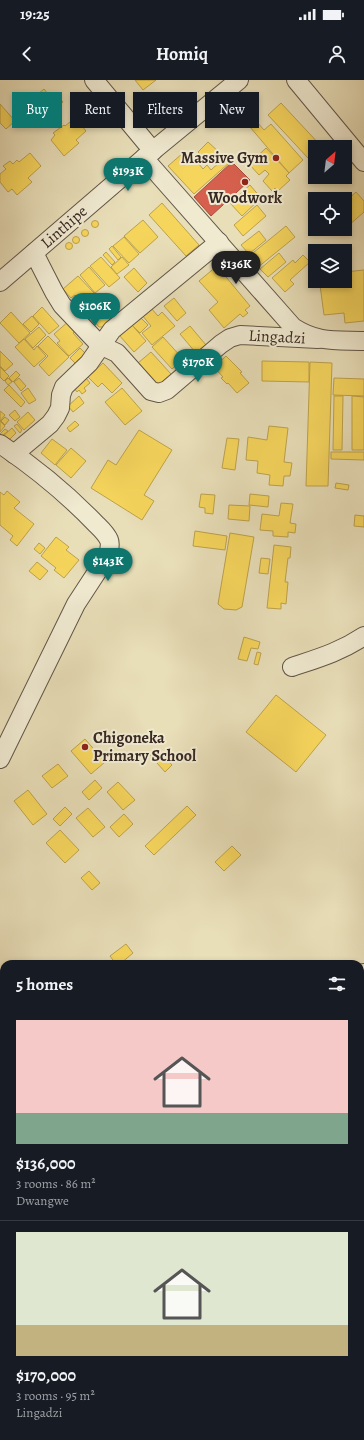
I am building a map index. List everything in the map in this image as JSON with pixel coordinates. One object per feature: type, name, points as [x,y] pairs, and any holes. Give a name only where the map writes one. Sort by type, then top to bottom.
[{"type":"street","points":[[94,80],[149,155],[219,242],[293,327],[304,334],[318,339]]},
{"type":"street","name":"Linthipe","points":[[0,282],[239,80]]},
{"type":"street","points":[[296,80],[364,162]]},
{"type":"street","points":[[0,759],[76,604],[108,555],[110,547],[109,540],[105,534],[79,506],[7,449],[50,424],[60,408],[61,395],[64,387],[89,363],[100,345],[112,330],[219,242]]},
{"type":"street","name":"Lingadzi","points":[[34,253],[62,305],[100,345],[117,353],[151,391],[159,392],[167,390],[221,344],[230,338],[240,335],[364,341]]},
{"type":"street","points":[[292,667],[331,655],[364,636]]},
{"type":"building: Homes","points":[[135,80],[156,80],[143,90]]},
{"type":"building: Homes","points":[[281,103],[315,140],[308,140],[308,158],[268,115]]},
{"type":"building: Homes","points":[[0,104],[12,118],[12,124],[6,129],[0,123]]},
{"type":"building: Homes","points":[[70,122],[70,128],[83,128],[86,131],[76,140],[79,143],[64,156],[51,140],[55,135],[53,133],[62,128],[64,125],[65,126]]},
{"type":"building: Homes","points":[[259,124],[264,130],[271,124],[303,160],[289,173],[251,128],[259,128]]},
{"type":"building: Homes","points":[[208,142],[219,152],[208,164],[198,152]]},
{"type":"building: Homes","points":[[266,148],[289,173],[286,176],[290,180],[278,191],[275,188],[272,191],[263,181],[269,174],[265,170],[259,175],[249,164]]},
{"type":"building: Homes","points":[[30,153],[41,166],[28,178],[32,182],[17,195],[12,189],[8,192],[0,182],[0,174],[6,169],[3,166],[10,161],[13,164],[17,160],[19,162]]},
{"type":"building: Homes","points":[[183,153],[191,161],[194,158],[203,169],[207,165],[211,170],[224,158],[229,163],[194,194],[168,166]]},
{"type":"building: Homes","points":[[250,185],[261,198],[242,216],[230,203]]},
{"type":"building: Homes","points":[[356,192],[364,201],[364,212],[352,222],[352,196]]},
{"type":"building: Homes","points":[[162,203],[199,245],[186,256],[149,215]]},
{"type":"building: Homes","points":[[257,205],[266,216],[243,236],[234,225]]},
{"type":"building: Homes","points":[[143,220],[158,237],[140,253],[124,236]]},
{"type":"building: Homes","points":[[95,221],[98,224],[95,227],[92,224]]},
{"type":"building: Homes","points":[[286,226],[295,237],[257,268],[248,257]]},
{"type":"building: Homes","points":[[85,230],[88,233],[85,236],[82,233]]},
{"type":"building: Homes","points":[[259,231],[266,240],[249,254],[241,245]]},
{"type":"building: Homes","points":[[76,237],[79,240],[76,243],[73,240]]},
{"type":"building: Homes","points":[[124,237],[139,254],[129,263],[113,246]]},
{"type":"building: Homes","points":[[69,243],[72,246],[69,249],[66,246]]},
{"type":"building: Homes","points":[[112,246],[121,257],[118,260],[109,249]]},
{"type":"building: Homes","points":[[106,252],[115,262],[112,265],[103,255]]},
{"type":"building: Homes","points":[[279,253],[286,262],[268,277],[260,269]]},
{"type":"building: Homes","points":[[303,255],[308,260],[308,264],[290,280],[294,284],[285,292],[272,278],[293,260],[295,263]]},
{"type":"building: Homes","points":[[101,257],[120,278],[109,287],[90,266]]},
{"type":"building: Homes","points":[[122,257],[129,265],[117,274],[111,267]]},
{"type":"building: Homes","points":[[217,266],[250,306],[245,310],[248,313],[243,317],[240,314],[224,328],[209,310],[218,302],[199,281]]},
{"type":"building: Homes","points":[[89,267],[105,285],[95,293],[80,275]]},
{"type":"building: Homes","points":[[134,268],[147,283],[138,292],[124,277]]},
{"type":"building: Homes","points":[[364,270],[364,321],[345,323],[344,313],[324,315],[320,288],[352,288],[352,271]]},
{"type":"building: Homes","points":[[78,276],[94,293],[82,303],[75,295],[71,298],[63,289]]},
{"type":"building: Homes","points":[[99,298],[107,308],[105,310],[114,320],[106,327],[99,327],[85,310]]},
{"type":"building: Homes","points":[[174,298],[186,313],[177,321],[164,306]]},
{"type":"building: Homes","points":[[42,307],[59,326],[49,334],[33,316]]},
{"type":"building: Homes","points":[[151,308],[158,316],[162,312],[175,326],[152,345],[142,333],[151,326],[142,315]]},
{"type":"building: Homes","points":[[11,312],[30,333],[19,343],[0,323]]},
{"type":"building: Homes","points":[[32,316],[39,324],[31,332],[23,324]]},
{"type":"building: Homes","points":[[139,316],[148,325],[140,333],[131,324]]},
{"type":"building: Homes","points":[[69,321],[77,330],[73,333],[83,344],[69,356],[57,343],[60,341],[54,334]]},
{"type":"building: Homes","points":[[131,324],[146,341],[134,352],[119,335]]},
{"type":"building: Homes","points":[[190,326],[206,345],[196,353],[180,334]]},
{"type":"building: Homes","points":[[39,327],[46,335],[33,348],[25,339]]},
{"type":"building: Homes","points":[[48,336],[69,357],[49,376],[39,365],[48,356],[38,346]]},
{"type":"building: Homes","points":[[163,337],[183,359],[172,369],[152,347]]},
{"type":"building: Homes","points":[[24,339],[34,350],[37,346],[46,356],[34,367],[15,347]]},
{"type":"building: Homes","points":[[80,348],[89,357],[79,367],[70,358]]},
{"type":"building: Homes","points":[[0,351],[13,364],[5,371],[0,366]]},
{"type":"building: Homes","points":[[151,352],[171,374],[158,386],[138,363]]},
{"type":"building: Homes","points":[[226,356],[242,372],[240,373],[249,383],[237,393],[221,378],[223,377],[214,367]]},
{"type":"building: Homes","points":[[262,361],[309,362],[309,382],[262,381]]},
{"type":"building: Homes","points":[[310,362],[332,363],[328,486],[306,486]]},
{"type":"building: Homes","points":[[103,363],[122,383],[112,393],[102,383],[98,387],[88,377]]},
{"type":"building: Homes","points":[[0,367],[9,376],[4,381],[0,377]]},
{"type":"building: Homes","points":[[16,371],[20,375],[13,382],[9,378]]},
{"type":"building: Homes","points":[[8,378],[12,382],[8,385],[5,381]]},
{"type":"building: Homes","points":[[19,378],[26,386],[21,391],[14,382]]},
{"type":"building: Homes","points":[[86,378],[90,383],[84,388],[86,391],[82,394],[79,390],[77,392],[74,388]]},
{"type":"building: Homes","points":[[334,378],[364,379],[364,396],[333,395]]},
{"type":"building: Homes","points":[[9,385],[25,402],[21,407],[4,390]]},
{"type":"building: Homes","points":[[28,388],[36,400],[29,404],[21,393]]},
{"type":"building: Homes","points":[[122,388],[142,411],[125,425],[105,402]]},
{"type":"building: Homes","points":[[79,396],[84,403],[73,412],[68,406]]},
{"type":"building: Homes","points":[[334,396],[343,396],[342,450],[333,450]]},
{"type":"building: Homes","points":[[352,396],[364,397],[364,450],[352,450]]},
{"type":"building: Homes","points":[[15,410],[20,417],[15,421],[9,415]]},
{"type":"building: Homes","points":[[0,411],[5,415],[0,421]]},
{"type":"building: Homes","points":[[28,412],[35,420],[24,430],[17,422]]},
{"type":"building: Homes","points":[[5,417],[9,420],[5,425],[1,421]]},
{"type":"building: Homes","points":[[0,421],[5,426],[0,432]]},
{"type":"building: Homes","points":[[75,421],[79,425],[70,432],[67,428]]},
{"type":"building: Homes","points":[[17,424],[22,430],[20,433],[14,426]]},
{"type":"building: Homes","points":[[269,426],[288,428],[284,462],[292,463],[290,476],[284,476],[283,486],[269,485],[270,475],[257,473],[258,461],[246,460],[248,437],[267,440]]},
{"type":"building: Homes","points":[[12,428],[16,433],[7,442],[2,437]]},
{"type":"building: Homes","points":[[5,429],[8,431],[1,437],[0,434]]},
{"type":"building: Homes","points":[[139,430],[172,450],[144,495],[154,501],[142,520],[91,488],[108,460],[116,465]]},
{"type":"building: Homes","points":[[227,438],[239,439],[235,470],[222,468]]},
{"type":"building: Homes","points":[[52,439],[67,450],[55,465],[41,453]]},
{"type":"building: Homes","points":[[71,448],[86,461],[71,478],[56,465]]},
{"type":"building: Homes","points":[[331,452],[364,452],[364,460],[331,459]]},
{"type":"building: Homes","points":[[336,483],[349,485],[348,490],[335,488]]},
{"type":"building: Homes","points":[[7,491],[20,502],[14,508],[34,524],[17,546],[10,540],[13,536],[0,525],[0,492],[4,495]]},
{"type":"building: Homes","points":[[201,494],[215,495],[213,514],[205,513],[205,508],[199,507]]},
{"type":"building: Homes","points":[[250,494],[269,496],[268,507],[249,505]]},
{"type":"building: Homes","points":[[281,503],[293,504],[290,523],[296,524],[295,533],[288,532],[288,537],[273,536],[273,531],[260,530],[262,514],[279,516]]},
{"type":"building: Homes","points":[[229,505],[250,506],[249,521],[228,519]]},
{"type":"building: Homes","points":[[355,515],[364,516],[364,527],[354,526]]},
{"type":"building: Homes","points":[[195,531],[227,536],[225,550],[193,546]]},
{"type":"building: Homes","points":[[230,533],[254,537],[242,607],[236,610],[224,609],[218,604]]},
{"type":"building: Homes","points":[[56,537],[69,547],[66,550],[79,560],[64,578],[54,570],[56,568],[41,556]]},
{"type":"building: Homes","points":[[39,543],[45,548],[40,554],[34,549]]},
{"type":"building: Homes","points":[[274,545],[291,547],[285,582],[288,582],[286,604],[281,603],[281,609],[267,608]]},
{"type":"building: Homes","points":[[261,558],[270,559],[268,574],[259,573]]},
{"type":"building: Homes","points":[[37,562],[48,571],[40,580],[29,571]]},
{"type":"building: Homes","points":[[244,637],[260,642],[258,649],[251,648],[247,661],[238,659]]},
{"type":"building: Homes","points":[[257,652],[261,653],[258,665],[254,664]]},
{"type":"building: Homes","points":[[276,695],[326,735],[296,772],[246,732]]},
{"type":"building: Homes","points":[[85,739],[105,762],[91,774],[71,751]]},
{"type":"building: Homes","points":[[157,748],[172,765],[165,772],[150,755]]},
{"type":"building: Homes","points":[[58,764],[68,776],[52,788],[42,776]]},
{"type":"building: Homes","points":[[95,780],[102,788],[89,800],[82,792]]},
{"type":"building: Homes","points":[[118,782],[135,800],[123,810],[107,792]]},
{"type":"building: Homes","points":[[28,790],[47,814],[33,825],[14,801]]},
{"type":"building: Homes","points":[[187,806],[196,815],[154,855],[145,846]]},
{"type":"building: Homes","points":[[65,807],[72,814],[60,826],[53,819]]},
{"type":"building: Homes","points":[[88,808],[105,827],[93,837],[76,818]]},
{"type":"building: Homes","points":[[124,814],[133,824],[119,837],[110,827]]},
{"type":"building: Homes","points":[[60,830],[79,850],[65,863],[46,843]]},
{"type":"building: Homes","points":[[232,846],[241,855],[224,871],[215,862]]},
{"type":"building: Homes","points":[[89,871],[100,883],[92,890],[81,878]]},
{"type":"building: Homes","points":[[126,944],[133,953],[125,960],[113,960],[110,956]]},
{"type":"building: Shops","points":[[232,162],[250,180],[211,216],[194,197]]},
{"type":"place","name":"Massive Gym","points":[[276,158]]},
{"type":"place","name":"Woodwork","points":[[245,182]]},
{"type":"place","name":"Chigoneka Primary School","points":[[85,747]]}]
